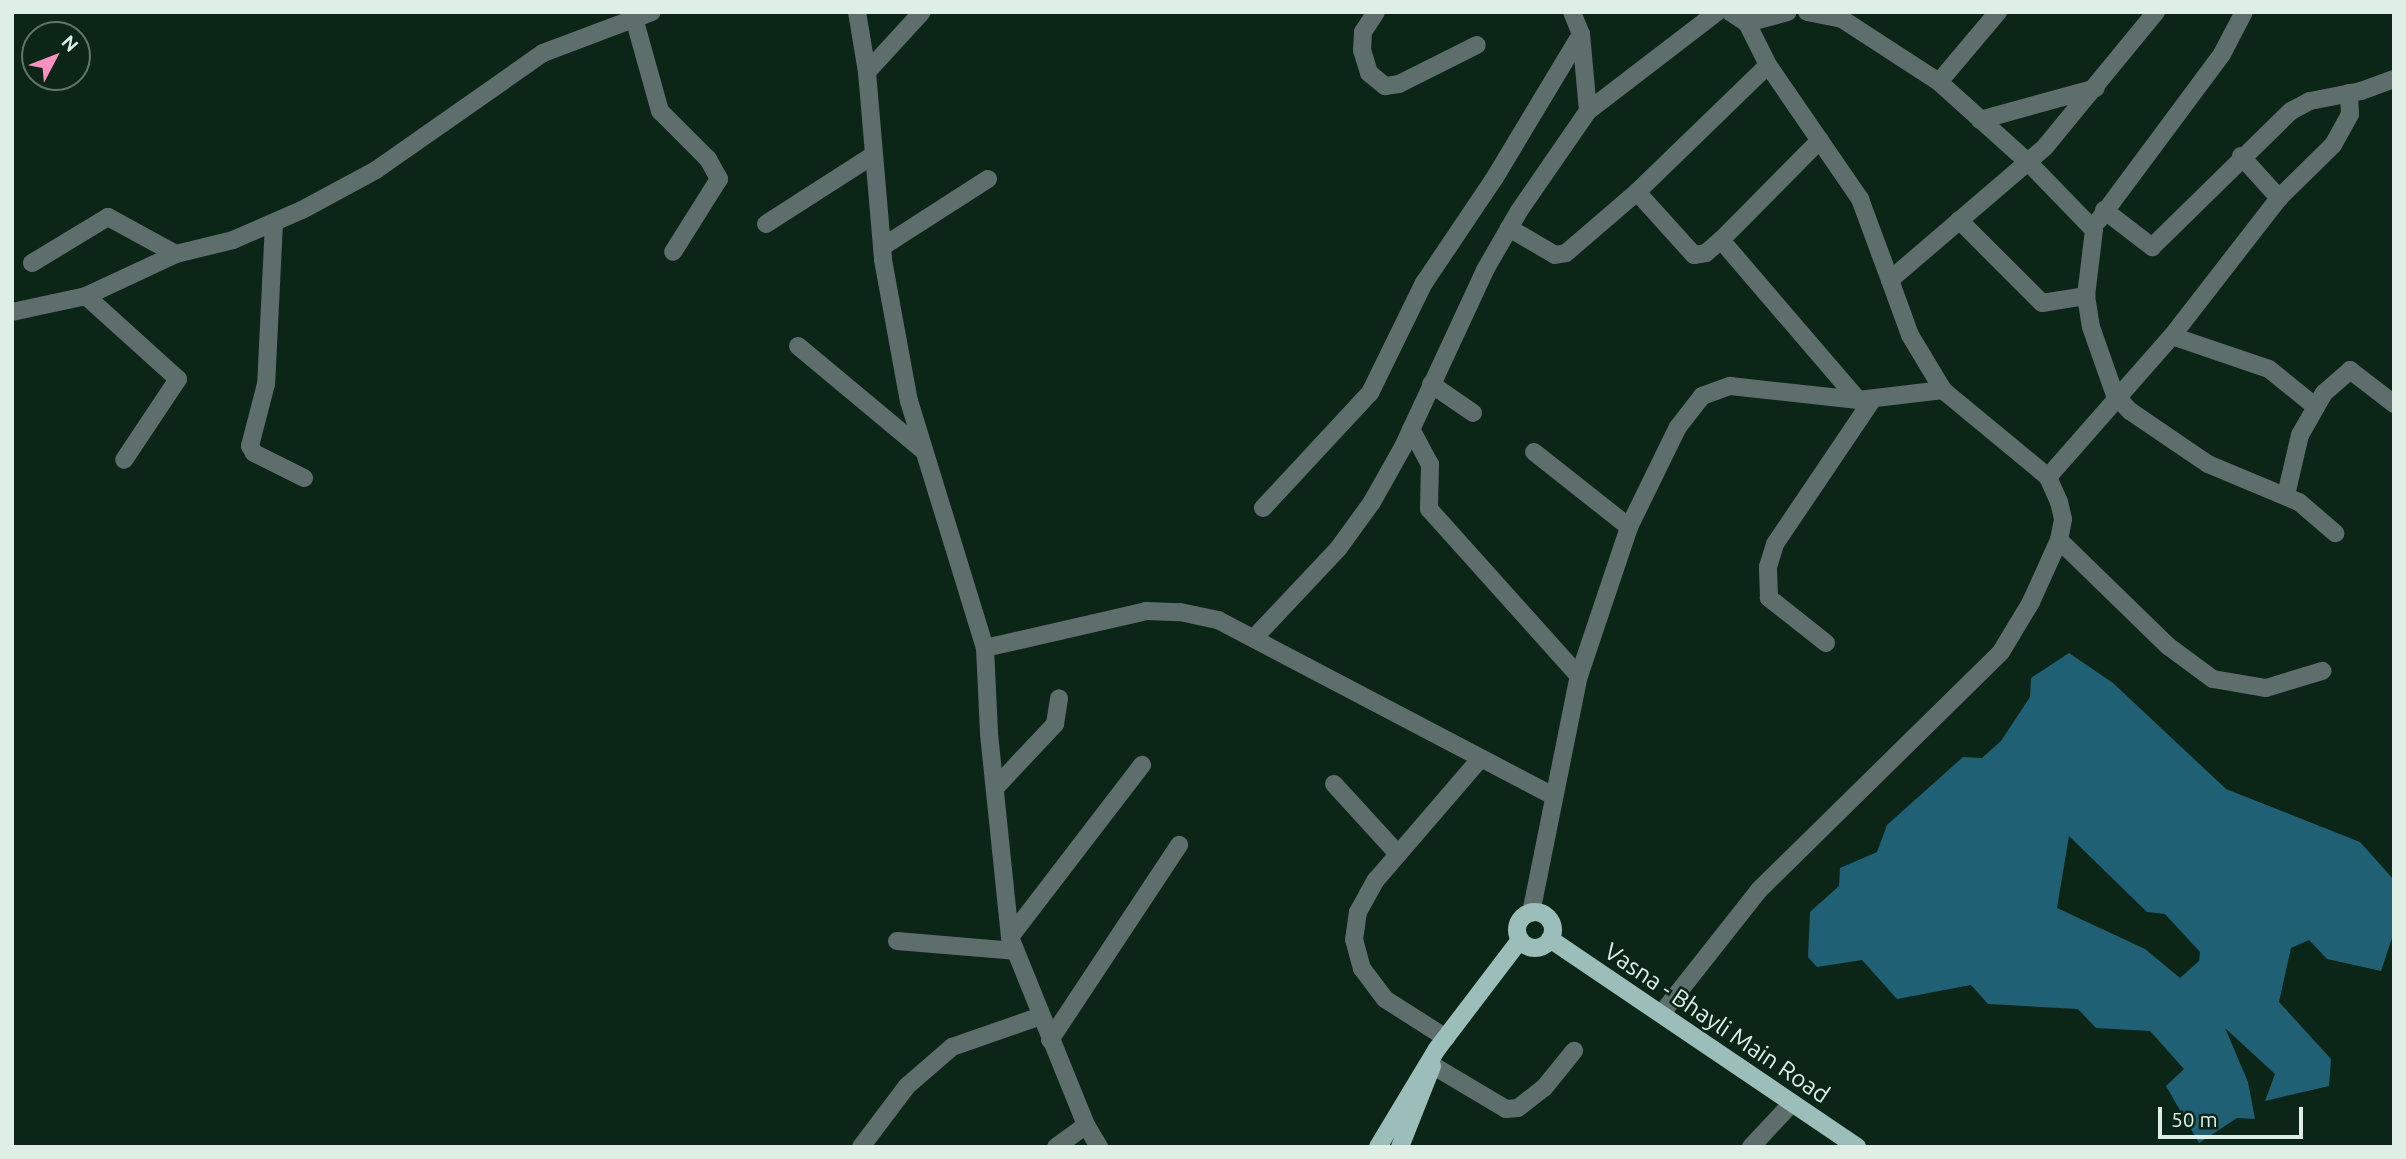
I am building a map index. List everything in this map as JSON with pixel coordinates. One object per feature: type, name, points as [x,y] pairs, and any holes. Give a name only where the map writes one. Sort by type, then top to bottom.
[{"type":"main road","points":[[1378,1147],[1438,1051],[1520,940],[1518,923],[1531,912],[1548,917],[1552,928],[1550,939],[1535,948],[1520,940]]},
{"type":"main road","name":"Vasna - Bhayli Main Road","points":[[1550,939],[1662,1013],[1850,1145]]},
{"type":"main road","points":[[1400,1147],[1438,1051]]},
{"type":"street","points":[[12,312],[86,296],[176,254],[233,240],[274,223],[376,170],[543,53],[619,18],[652,12]]},
{"type":"street","points":[[857,12],[867,72],[872,156],[882,247],[909,401],[964,570],[985,648],[995,788],[1013,944],[1086,1125],[1099,1147]]},
{"type":"street","points":[[867,72],[922,12]]},
{"type":"street","points":[[1376,12],[1363,32],[1362,50],[1368,73],[1385,86],[1399,84],[1476,45]]},
{"type":"street","points":[[1572,12],[1581,34],[1588,111]]},
{"type":"street","points":[[1255,637],[1338,549],[1372,502],[1411,429],[1509,228],[1588,111],[1717,12]]},
{"type":"street","points":[[1662,1013],[1759,890],[2001,652],[2059,540],[2063,519],[2048,477],[1943,390],[1910,335],[1860,199],[1768,65],[1747,23],[1730,12]]},
{"type":"street","points":[[1939,82],[1998,12]]},
{"type":"street","points":[[1891,279],[2029,163],[2096,88],[2156,12]]},
{"type":"street","points":[[2244,12],[2222,54],[2104,211],[2094,230],[2086,296],[2091,327],[2115,395],[2130,411],[2208,464],[2286,495],[2335,533]]},
{"type":"street","points":[[1747,23],[1796,13],[1842,19],[1939,82],[2029,163],[2094,230]]},
{"type":"street","points":[[619,18],[660,111],[708,159],[719,179],[673,252]]},
{"type":"street","points":[[1263,508],[1370,393],[1424,283],[1494,179],[1581,34]]},
{"type":"street","points":[[1509,228],[1555,255],[1566,253],[1637,192],[1768,65]]},
{"type":"street","points":[[2104,211],[2152,247],[2241,156],[2291,111],[2311,101],[2394,79]]},
{"type":"street","points":[[1980,120],[2096,88]]},
{"type":"street","points":[[2048,477],[2115,395],[2172,337],[2279,198],[2333,145],[2350,114],[2349,93]]},
{"type":"street","points":[[1637,192],[1694,254],[1706,253],[1820,140]]},
{"type":"street","points":[[765,224],[872,156]]},
{"type":"street","points":[[2241,156],[2279,198]]},
{"type":"street","points":[[882,247],[988,179]]},
{"type":"street","points":[[32,262],[108,217],[176,254]]},
{"type":"street","points":[[1959,220],[2042,303],[2086,296]]},
{"type":"street","points":[[274,223],[266,384],[250,446],[254,453],[304,478]]},
{"type":"street","points":[[1721,240],[1865,400]]},
{"type":"street","points":[[86,296],[174,371],[178,379],[124,460]]},
{"type":"street","points":[[2172,337],[2269,369],[2316,407]]},
{"type":"street","points":[[798,346],[924,451]]},
{"type":"street","points":[[2286,495],[2300,435],[2316,407],[2350,370],[2394,404]]},
{"type":"street","points":[[1431,384],[1473,412]]},
{"type":"street","points":[[1531,912],[1551,795],[1578,676],[1629,527],[1678,427],[1702,396],[1730,386],[1865,400],[1943,390]]},
{"type":"street","points":[[1826,643],[1769,598],[1768,567],[1775,544],[1865,400]]},
{"type":"street","points":[[1411,429],[1430,464],[1429,509],[1578,676]]},
{"type":"street","points":[[1534,452],[1629,527]]},
{"type":"street","points":[[2059,540],[2168,646],[2213,679],[2266,688],[2322,671]]},
{"type":"street","points":[[985,648],[1146,611],[1180,612],[1218,620],[1255,637],[1315,674],[1551,795]]},
{"type":"street","points":[[995,788],[1055,724],[1059,698]]},
{"type":"street","points":[[1480,759],[1398,855],[1358,912],[1354,940],[1362,969],[1385,999],[1495,1104],[1518,1108],[1538,1094],[1574,1051]]},
{"type":"street","points":[[1013,944],[1142,765]]},
{"type":"street","points":[[1334,784],[1398,855]]},
{"type":"street","points":[[1050,1040],[1179,845]]},
{"type":"street","points":[[897,941],[1013,944]]},
{"type":"street","points":[[861,1147],[907,1086],[952,1047],[1041,1016]]},
{"type":"street","points":[[1751,1147],[1792,1103]]},
{"type":"street","points":[[1056,1147],[1086,1125]]},
{"type":"water","points":[[2069,653],[2113,683],[2226,789],[2360,842],[2394,880],[2394,932],[2381,971],[2327,959],[2309,940],[2291,948],[2279,1002],[2331,1059],[2329,1086],[2265,1101],[2275,1074],[2225,1028],[2248,1082],[2255,1119],[2237,1118],[2199,1143],[2166,1086],[2184,1069],[2150,1031],[2096,1028],[2078,1009],[1988,1004],[1971,985],[1897,999],[1862,960],[1817,967],[1808,957],[1810,912],[1839,886],[1840,868],[1877,852],[1887,825],[1963,757],[1982,758],[2001,741],[2030,697],[2031,678]],"holes":[[[2069,836],[2147,912],[2165,914],[2200,952],[2199,961],[2180,978],[2145,949],[2057,908]]]}]
